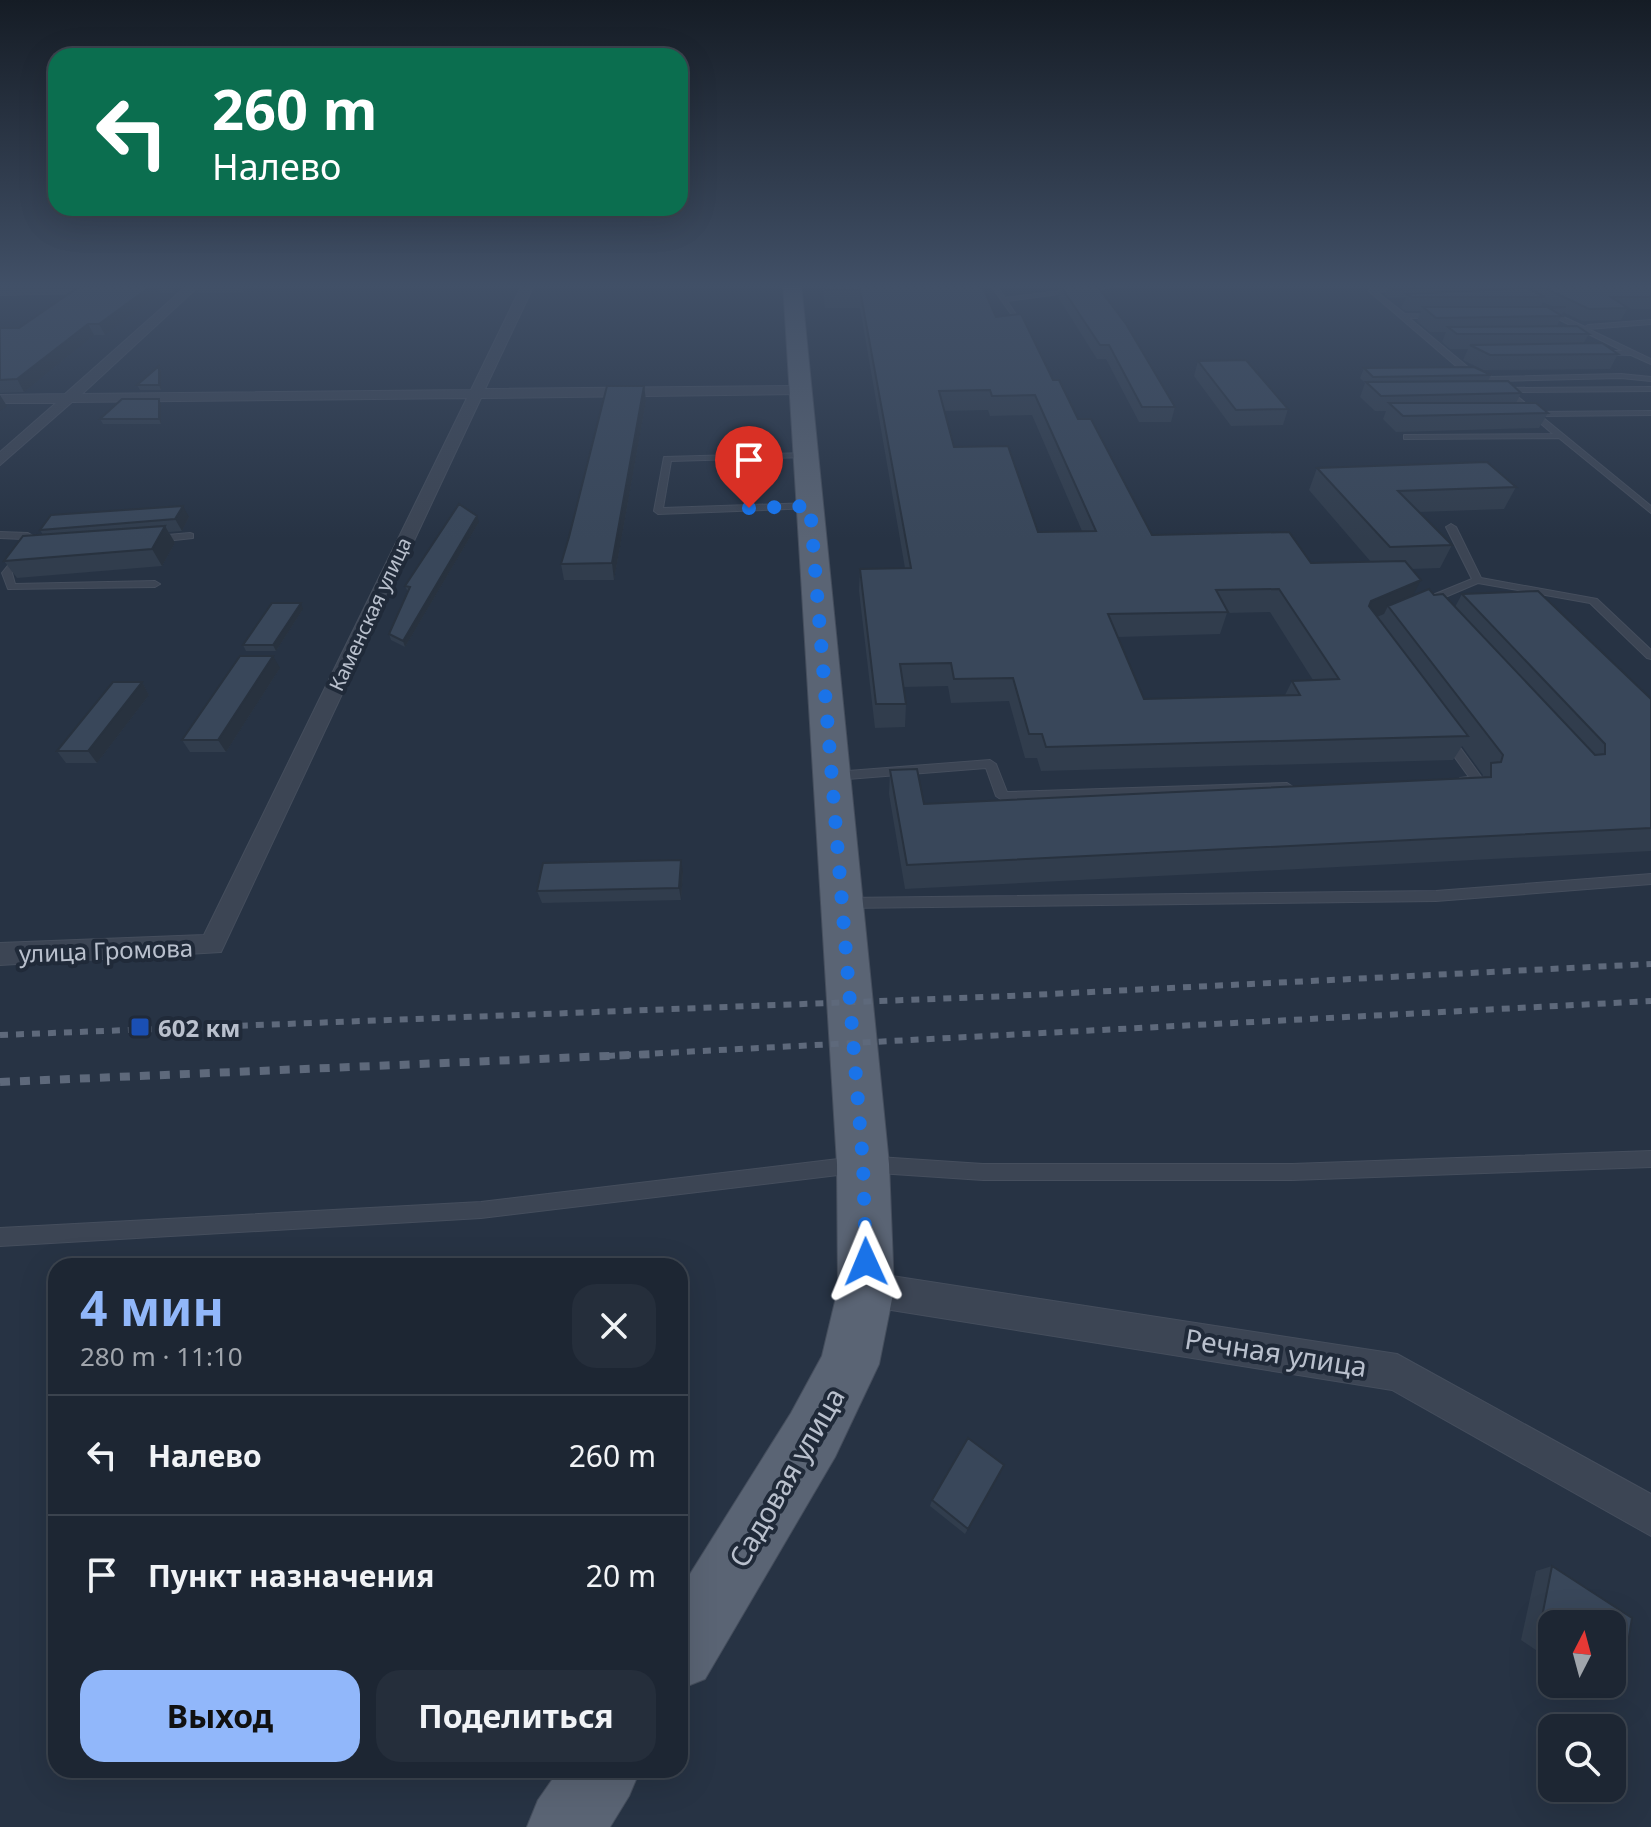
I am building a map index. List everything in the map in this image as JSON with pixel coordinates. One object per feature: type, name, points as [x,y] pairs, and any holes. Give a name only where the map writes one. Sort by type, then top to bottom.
[{"type":"main road","name":"Садовая улица","points":[[688,1641],[813,1435],[849,1364],[866,1289],[863,1164],[798,368]]},
{"type":"main road","points":[[565,1827],[598,1778]]},
{"type":"street","points":[[0,460],[104,368]]},
{"type":"street","name":"Каменская улица","points":[[212,945],[486,368]]},
{"type":"street","points":[[0,399],[800,390]]},
{"type":"street","name":"улица Громова","points":[[0,954],[212,945]]},
{"type":"street","name":"Речная улица","points":[[866,1289],[1397,1372],[1651,1516]]},
{"type":"lane","points":[[1464,368],[1491,379],[1621,376],[1651,379]]},
{"type":"lane","points":[[1491,379],[1651,510]]},
{"type":"lane","points":[[1488,390],[1651,389]]},
{"type":"lane","points":[[1517,414],[1651,413]]},
{"type":"lane","points":[[1407,437],[1560,436]]},
{"type":"lane","points":[[806,455],[667,459],[658,511],[810,506]]},
{"type":"lane","points":[[1451,527],[1477,580]]},
{"type":"lane","points":[[0,535],[28,536],[24,549],[7,573],[11,587],[155,584]]},
{"type":"lane","points":[[145,540],[190,536]]},
{"type":"lane","points":[[24,549],[39,548]]},
{"type":"lane","points":[[1436,613],[1420,604],[1477,580],[1593,601],[1651,656]]},
{"type":"lane","points":[[1441,729],[1478,781],[1446,782]]},
{"type":"lane","points":[[830,776],[990,764],[1002,796],[1304,786]]},
{"type":"lane","points":[[840,903],[1436,896],[1651,879]]},
{"type":"lane","points":[[0,1237],[481,1210],[863,1164],[983,1172],[1292,1172],[1651,1159]]},
{"type":"building","points":[[0,368],[31,368],[17,379],[0,380]]},
{"type":"building","points":[[156,368],[159,368],[159,385],[137,385]]},
{"type":"building","points":[[874,368],[1047,368],[1053,380],[1059,380],[1078,419],[1091,419],[1152,535],[1289,532],[1311,563],[1405,561],[1421,580],[1371,601],[1369,606],[1468,736],[1046,747],[1042,734],[1029,734],[1013,678],[954,679],[951,663],[900,664],[906,704],[876,704],[860,569],[911,568]],"holes":[[[990,390],[992,396],[1035,395],[1096,531],[1038,532],[1008,446],[954,447],[939,391]],[[1279,589],[1339,679],[1292,681],[1300,695],[1144,699],[1108,614],[1228,612],[1216,590]]]},
{"type":"building","points":[[1121,368],[1152,368],[1175,407],[1142,407]]},
{"type":"building","points":[[1204,368],[1253,368],[1288,409],[1236,410]]},
{"type":"building","points":[[1364,368],[1477,368],[1491,375],[1373,377]]},
{"type":"building","points":[[1508,381],[1521,393],[1381,396],[1366,382]]},
{"type":"building","points":[[607,386],[644,386],[612,563],[561,564],[569,537]]},
{"type":"building","points":[[122,399],[159,399],[159,419],[100,419]]},
{"type":"building","points":[[1389,403],[1536,403],[1548,413],[1403,416]]},
{"type":"building","points":[[1487,462],[1516,487],[1398,491],[1452,545],[1390,547],[1317,468]]},
{"type":"building","points":[[459,504],[477,516],[403,641],[389,634],[410,587],[405,586]]},
{"type":"building","points":[[183,506],[175,519],[40,530],[51,515]]},
{"type":"building","points":[[165,526],[152,549],[4,561],[23,536]]},
{"type":"building","points":[[1429,589],[1434,595],[1443,594],[1595,755],[1605,754],[1605,744],[1462,594],[1538,591],[1651,699],[1651,828],[907,865],[890,770],[917,769],[924,804],[1491,777],[1491,763],[1501,762],[1503,755],[1388,606]]},
{"type":"building","points":[[272,603],[301,603],[273,645],[243,645]]},
{"type":"building","points":[[240,656],[273,656],[218,740],[182,740]]},
{"type":"building","points":[[113,682],[142,682],[88,751],[57,751]]},
{"type":"building","points":[[681,860],[679,888],[537,891],[543,863]]},
{"type":"building","points":[[968,1438],[1004,1465],[968,1529],[932,1500]]},
{"type":"building","points":[[1552,1566],[1620,1610],[1543,1610]]},
{"type":"building","points":[[1626,1614],[1632,1618],[1626,1656]]},
{"type":"railway","points":[[0,1035],[1010,996],[1651,964]]},
{"type":"railway","points":[[607,1056],[1651,1001]]},
{"type":"railway","points":[[0,1082],[654,1054]]},
{"type":"place","name":"602 км","points":[[140,1027]]},
{"type":"route","points":[[749,508],[810,506],[863,1164],[866,1262]]}]
